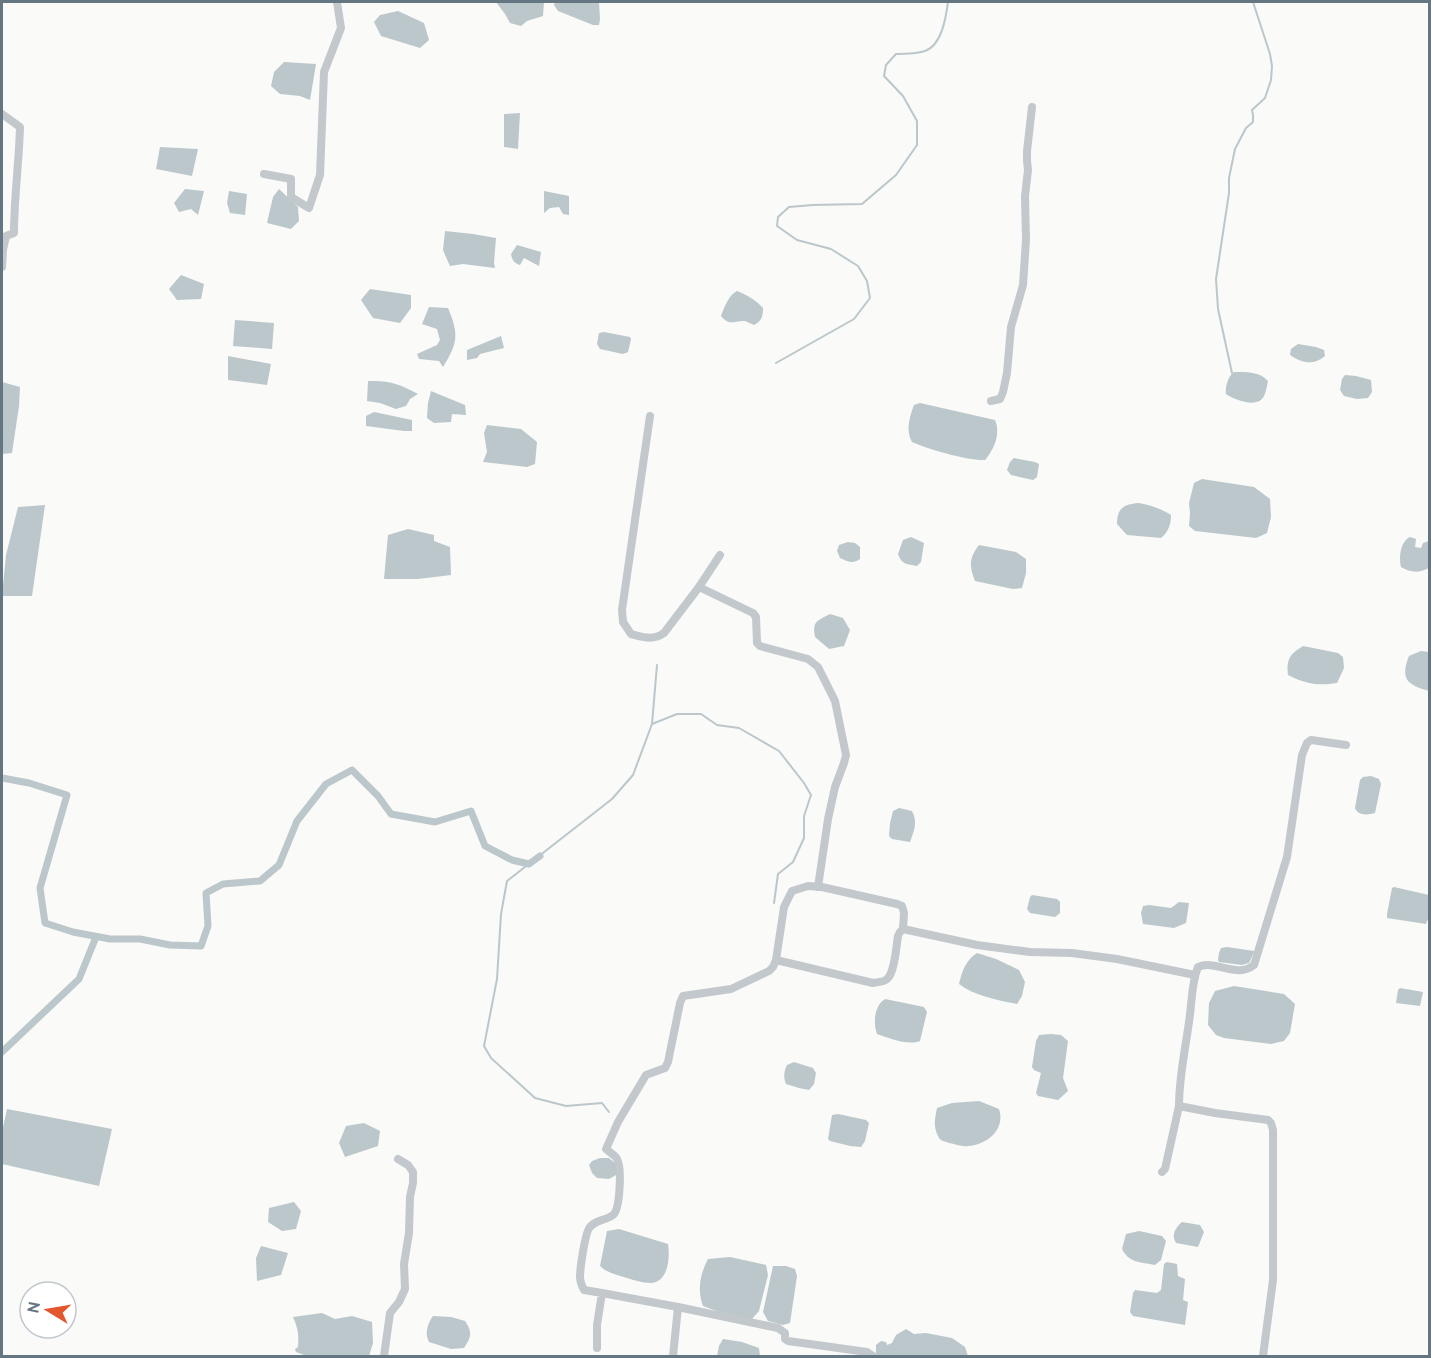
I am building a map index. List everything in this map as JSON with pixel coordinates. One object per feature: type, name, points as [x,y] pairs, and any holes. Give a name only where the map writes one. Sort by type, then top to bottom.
[{"type":"street","points":[[264,174],[291,179],[291,197],[309,208],[320,175],[324,72],[341,28],[337,2]]},
{"type":"street","points":[[991,401],[1000,399],[1004,392],[1011,327],[1023,285],[1026,240],[1025,196],[1028,170],[1026,161],[1032,107]]},
{"type":"street","points":[[2,114],[20,127],[14,233],[6,237],[2,267]]},
{"type":"street","points":[[650,417],[622,610],[623,622],[631,634],[652,639],[663,633],[699,587],[720,555]]},
{"type":"street","points":[[699,587],[753,613],[756,617],[757,644],[808,659],[818,667],[835,701],[846,754],[828,819],[818,887]]},
{"type":"street","points":[[1162,1172],[1165,1169],[1179,1106],[1180,1070],[1198,967],[1204,964],[1239,970],[1249,969],[1254,965],[1287,857],[1302,755],[1307,743],[1311,740],[1347,745]]},
{"type":"street","points":[[776,960],[873,983],[882,982],[892,971],[898,936],[903,929],[902,906],[818,887],[808,886],[792,891],[784,907],[776,960],[769,971],[731,989],[683,996],[665,1068],[646,1075],[618,1122],[606,1149],[618,1159],[620,1170],[617,1211],[610,1218],[592,1224],[587,1229],[580,1275],[581,1285],[584,1290],[778,1328],[785,1333],[785,1339],[788,1341],[867,1352],[873,1356]]},
{"type":"street","points":[[903,929],[977,945],[1117,959],[1195,975]]},
{"type":"street","points":[[1179,1106],[1268,1120],[1271,1123],[1273,1130],[1273,1280],[1263,1356]]},
{"type":"street","points":[[384,1356],[390,1313],[399,1302],[405,1289],[404,1264],[410,1233],[413,1172],[408,1165],[398,1159]]},
{"type":"street","points":[[597,1348],[597,1325],[602,1293]]},
{"type":"street","points":[[673,1356],[678,1307]]},
{"type":"shaded area","points":[[496,2],[544,2],[543,16],[527,21],[521,26],[510,23]]},
{"type":"shaded area","points":[[555,2],[599,2],[599,25],[593,25],[558,11],[554,5]]},
{"type":"shaded area","points":[[398,11],[424,23],[429,40],[420,48],[381,36],[374,22],[380,15]]},
{"type":"shaded area","points":[[284,62],[316,64],[310,100],[300,96],[280,94],[271,86],[274,72]]},
{"type":"shaded area","points":[[520,113],[518,149],[504,147],[504,114]]},
{"type":"shaded area","points":[[160,147],[198,149],[192,176],[156,169]]},
{"type":"shaded area","points":[[185,189],[204,191],[198,215],[191,209],[179,212],[174,203]]},
{"type":"shaded area","points":[[279,189],[298,207],[299,221],[291,229],[267,223],[273,197]]},
{"type":"shaded area","points":[[229,191],[247,194],[245,215],[230,213],[227,203]]},
{"type":"shaded area","points":[[544,191],[569,196],[569,215],[563,214],[559,207],[550,208],[544,213]]},
{"type":"shaded area","points":[[445,231],[496,238],[495,268],[463,264],[450,266],[443,250]]},
{"type":"shaded area","points":[[517,245],[541,252],[539,266],[524,258],[520,265],[515,262],[511,254]]},
{"type":"shaded area","points":[[181,275],[204,284],[201,299],[177,300],[169,289]]},
{"type":"shaded area","points":[[370,289],[411,295],[411,308],[400,323],[373,318],[361,300]]},
{"type":"shaded area","points":[[737,291],[751,298],[763,308],[762,318],[754,325],[745,321],[730,322],[721,316],[729,298]]},
{"type":"shaded area","points":[[429,307],[448,308],[454,325],[454,345],[443,367],[439,361],[419,359],[417,354],[437,345],[440,340],[437,329],[422,324]]},
{"type":"shaded area","points":[[235,320],[274,323],[272,349],[233,346]]},
{"type":"shaded area","points":[[599,333],[630,337],[628,352],[623,354],[600,349],[597,344]]},
{"type":"shaded area","points":[[501,336],[504,348],[467,360],[467,350]]},
{"type":"shaded area","points":[[1298,344],[1324,350],[1325,356],[1312,362],[1299,360],[1290,355],[1291,349]]},
{"type":"shaded area","points":[[228,356],[271,364],[267,385],[228,380]]},
{"type":"shaded area","points":[[1234,372],[1256,374],[1268,381],[1261,400],[1246,402],[1226,394],[1227,382]]},
{"type":"shaded area","points":[[1345,375],[1371,380],[1372,392],[1368,398],[1357,399],[1344,396],[1340,390]]},
{"type":"shaded area","points":[[368,381],[394,383],[418,394],[410,399],[406,406],[396,409],[367,401]]},
{"type":"shaded area","points":[[2,382],[20,387],[12,453],[2,454]]},
{"type":"shaded area","points":[[431,391],[465,405],[466,415],[452,414],[451,422],[434,423],[427,418]]},
{"type":"shaded area","points":[[920,403],[995,420],[996,441],[985,460],[948,454],[912,442],[909,433],[910,418],[914,405]]},
{"type":"shaded area","points":[[374,412],[412,420],[412,431],[366,426],[366,416]]},
{"type":"shaded area","points":[[487,425],[521,429],[537,442],[535,464],[527,467],[483,462],[487,452],[484,433]]},
{"type":"shaded area","points":[[1014,458],[1039,464],[1037,477],[1033,480],[1011,475],[1007,470]]},
{"type":"shaded area","points":[[1202,479],[1254,487],[1270,499],[1271,517],[1267,533],[1256,538],[1195,531],[1189,526],[1189,503],[1194,483]]},
{"type":"shaded area","points":[[1139,503],[1171,515],[1169,528],[1161,538],[1127,535],[1117,524],[1118,514],[1122,508],[1129,504]]},
{"type":"shaded area","points":[[45,505],[32,596],[2,596],[6,555],[18,507]]},
{"type":"shaded area","points":[[408,529],[434,535],[434,541],[450,547],[451,575],[418,579],[384,579],[388,535]]},
{"type":"shaded area","points":[[911,537],[924,543],[921,562],[917,566],[903,562],[898,554],[903,540]]},
{"type":"shaded area","points":[[1410,537],[1416,539],[1415,547],[1421,548],[1423,543],[1429,541],[1429,568],[1415,572],[1401,567],[1401,550],[1404,542]]},
{"type":"shaded area","points":[[848,542],[860,547],[860,559],[855,562],[840,558],[837,551],[839,545]]},
{"type":"shaded area","points":[[979,545],[1016,552],[1026,559],[1026,573],[1022,588],[1013,589],[975,581],[971,562]]},
{"type":"shaded area","points":[[830,614],[843,618],[850,630],[844,646],[829,649],[815,637],[814,628],[819,620]]},
{"type":"shaded area","points":[[1303,646],[1338,653],[1343,657],[1344,668],[1337,683],[1312,684],[1288,675],[1290,658]]},
{"type":"shaded area","points":[[1421,651],[1429,652],[1429,691],[1415,686],[1407,680],[1406,676],[1405,670],[1409,656]]},
{"type":"shaded area","points":[[1371,776],[1379,779],[1381,784],[1375,813],[1361,814],[1355,808],[1360,780]]},
{"type":"shaded area","points":[[899,808],[912,811],[914,815],[915,826],[910,842],[892,839],[889,836],[893,811]]},
{"type":"shaded area","points":[[1394,887],[1429,895],[1426,924],[1387,918]]},
{"type":"shaded area","points":[[1032,895],[1057,899],[1060,902],[1060,913],[1055,917],[1030,913],[1027,909]]},
{"type":"shaded area","points":[[1179,902],[1189,903],[1186,923],[1174,928],[1143,924],[1141,913],[1143,906],[1171,908]]},
{"type":"shaded area","points":[[1221,948],[1254,952],[1249,963],[1242,965],[1219,962]]},
{"type":"shaded area","points":[[977,953],[1019,970],[1025,982],[1022,996],[1017,1004],[979,995],[959,984],[965,966]]},
{"type":"shaded area","points":[[1234,986],[1284,994],[1295,1004],[1290,1033],[1284,1041],[1271,1044],[1216,1035],[1208,1025],[1209,1003],[1215,991]]},
{"type":"shaded area","points":[[1400,988],[1423,992],[1420,1006],[1396,1003]]},
{"type":"shaded area","points":[[885,999],[924,1007],[927,1012],[920,1041],[904,1042],[877,1034],[875,1015],[881,1002]]},
{"type":"shaded area","points":[[1039,1035],[1061,1035],[1068,1041],[1063,1078],[1068,1091],[1058,1100],[1038,1096],[1036,1093],[1041,1073],[1032,1067]]},
{"type":"shaded area","points":[[794,1062],[813,1068],[816,1073],[814,1084],[809,1090],[786,1084],[784,1076],[786,1067]]},
{"type":"shaded area","points":[[979,1101],[999,1109],[1000,1123],[993,1135],[975,1145],[961,1146],[942,1141],[936,1132],[937,1108],[952,1103]]},
{"type":"shaded area","points":[[7,1109],[112,1129],[99,1186],[2,1164],[2,1132]]},
{"type":"shaded area","points":[[838,1114],[866,1120],[869,1123],[865,1141],[861,1147],[828,1139],[832,1115]]},
{"type":"shaded area","points":[[364,1123],[380,1131],[378,1146],[345,1157],[339,1143],[346,1126]]},
{"type":"shaded area","points":[[600,1158],[609,1158],[616,1164],[616,1175],[609,1179],[597,1178],[592,1173],[589,1165]]},
{"type":"shaded area","points":[[294,1202],[301,1211],[296,1229],[282,1231],[268,1222],[269,1208]]},
{"type":"shaded area","points":[[1182,1222],[1200,1225],[1204,1232],[1198,1247],[1176,1243],[1174,1232]]},
{"type":"shaded area","points":[[619,1229],[668,1244],[667,1268],[661,1279],[650,1283],[641,1282],[612,1274],[600,1266],[607,1231]]},
{"type":"shaded area","points":[[1139,1231],[1162,1236],[1166,1241],[1161,1260],[1155,1265],[1132,1259],[1122,1249],[1126,1234]]},
{"type":"shaded area","points":[[261,1246],[288,1253],[281,1275],[257,1281],[256,1258]]},
{"type":"shaded area","points":[[730,1257],[766,1265],[768,1275],[759,1311],[752,1319],[724,1314],[703,1306],[700,1282],[708,1259]]},
{"type":"shaded area","points":[[1167,1262],[1177,1264],[1178,1276],[1185,1279],[1183,1300],[1188,1302],[1185,1325],[1133,1316],[1130,1312],[1135,1290],[1157,1293],[1161,1290],[1164,1264]]},
{"type":"shaded area","points":[[773,1266],[795,1269],[797,1276],[790,1323],[783,1325],[768,1321],[763,1312]]},
{"type":"shaded area","points":[[322,1313],[335,1319],[352,1316],[372,1322],[373,1343],[369,1356],[307,1356],[296,1352],[298,1335],[293,1317]]},
{"type":"shaded area","points":[[433,1316],[465,1321],[470,1335],[464,1348],[451,1349],[429,1342],[427,1328]]},
{"type":"shaded area","points":[[906,1329],[914,1334],[926,1333],[952,1338],[965,1347],[968,1356],[876,1356],[876,1345],[881,1341],[886,1342],[887,1345],[892,1343],[896,1335]]},
{"type":"shaded area","points":[[723,1339],[759,1348],[760,1356],[717,1356]]},
{"type":"waterway","points":[[776,363],[854,319],[870,298],[867,281],[858,266],[831,249],[797,240],[777,226],[778,217],[789,207],[862,204],[896,175],[917,145],[917,121],[903,96],[884,76],[886,65],[896,54],[918,53],[931,48],[942,30],[948,2]]},
{"type":"waterway","points":[[1232,373],[1218,309],[1216,279],[1229,193],[1229,178],[1235,149],[1246,128],[1253,122],[1252,110],[1265,98],[1271,80],[1272,66],[1253,2]]},
{"type":"waterway","points":[[609,1112],[602,1103],[566,1106],[535,1098],[491,1058],[484,1046],[497,979],[501,914],[507,881],[612,799],[633,775],[652,724],[657,665]]},
{"type":"waterway","points":[[652,724],[677,714],[701,714],[717,725],[739,728],[779,751],[804,783],[811,795],[804,816],[804,838],[793,862],[778,874],[774,903]]},
{"type":"waterway","points":[[2,778],[29,783],[67,795],[40,888],[45,923],[73,932],[110,939],[140,939],[170,945],[201,946],[208,926],[206,893],[223,884],[260,881],[279,865],[297,821],[326,784],[352,770],[378,796],[391,814],[435,822],[471,811],[485,846],[512,860],[529,864],[540,856]]},
{"type":"waterway","points":[[2,1052],[79,979],[96,937]]}]
